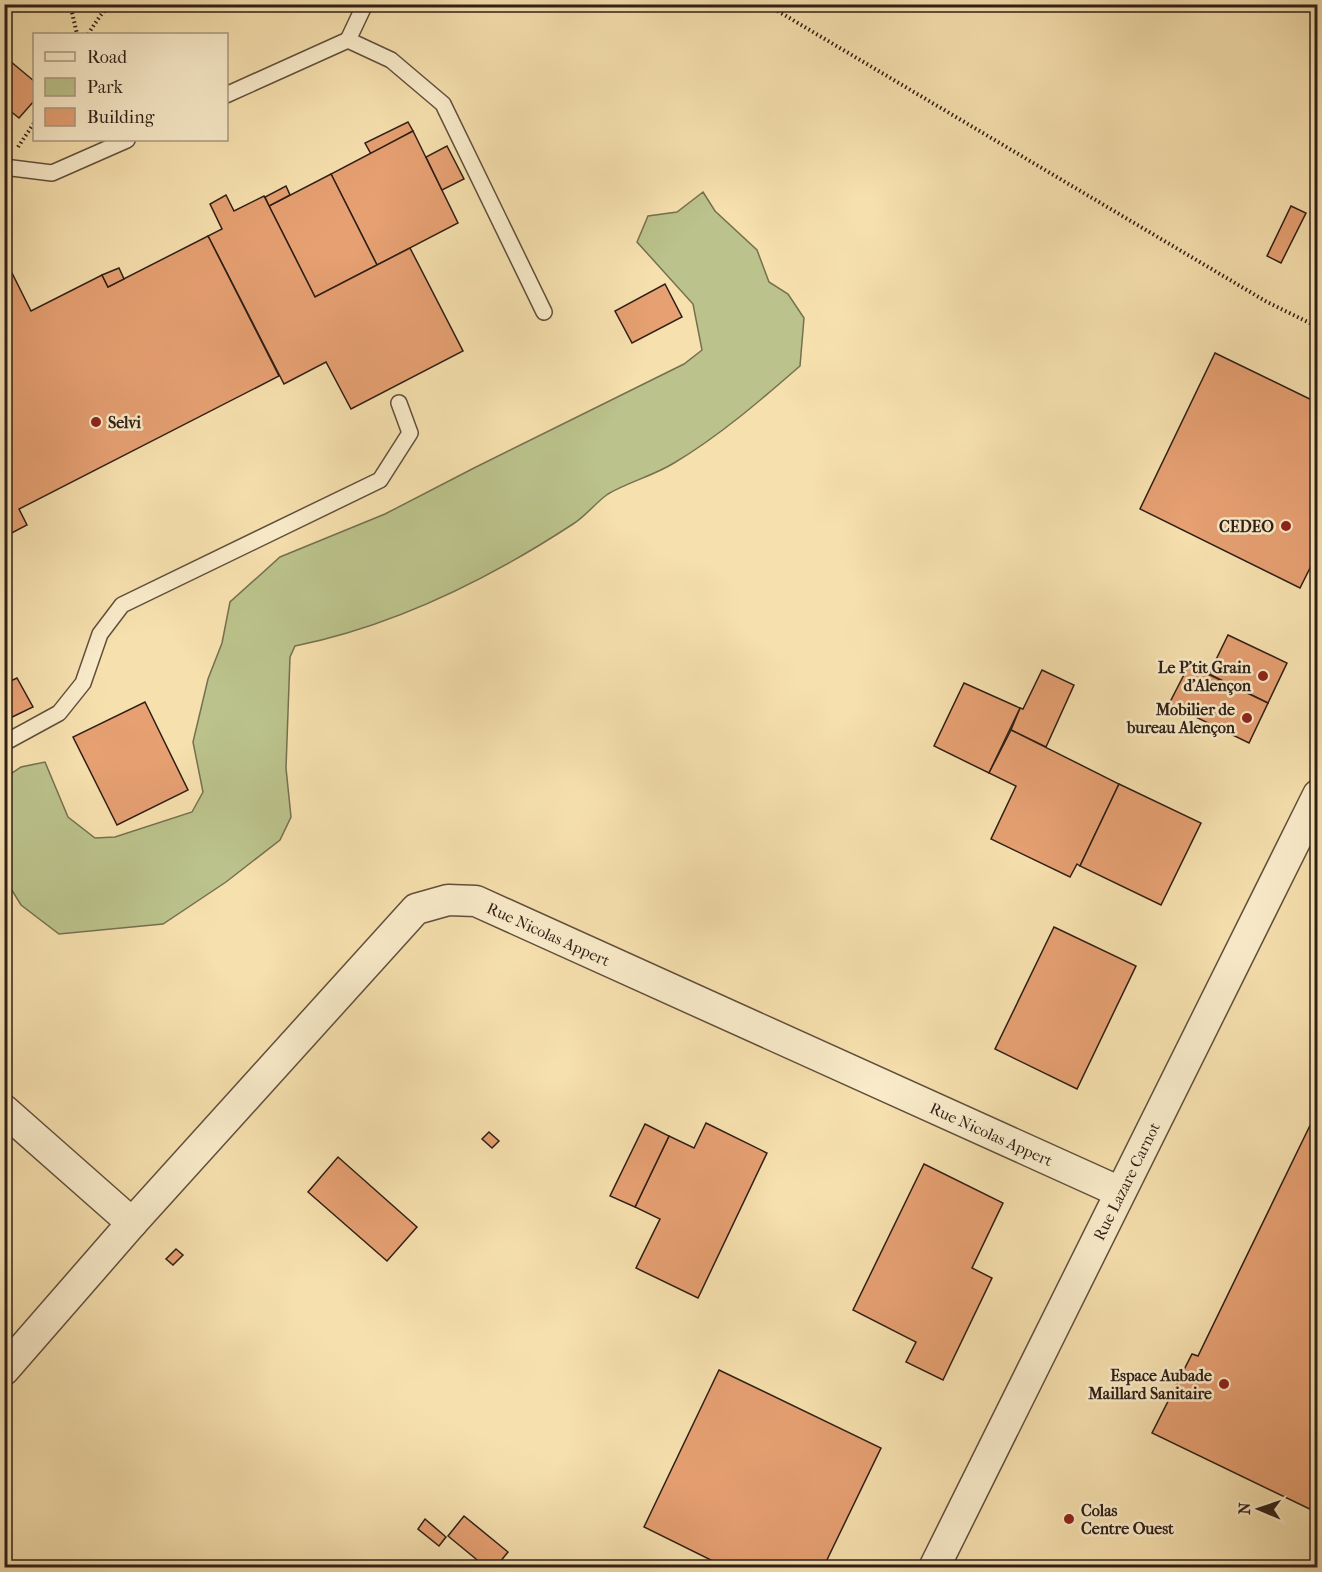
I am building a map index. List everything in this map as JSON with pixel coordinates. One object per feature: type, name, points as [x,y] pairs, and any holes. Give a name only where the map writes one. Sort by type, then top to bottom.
[{"type":"street","name":"Rue Lazare Carnot","points":[[934,1568],[1317,795]]},
{"type":"street","name":"Rue Nicolas Appert","points":[[4,1370],[132,1223],[416,909],[448,900],[476,901],[1120,1192]]},
{"type":"street","points":[[4,1110],[132,1223]]},
{"type":"lane","points":[[228,94],[348,40],[365,4]]},
{"type":"lane","points":[[348,40],[391,60],[443,104],[544,312]]},
{"type":"lane","points":[[4,167],[52,173],[125,141]]},
{"type":"lane","points":[[4,743],[59,713],[83,683],[100,634],[122,605],[380,480],[410,434],[399,403]]},
{"type":"path","points":[[70,4],[77,33]]},
{"type":"path","points":[[89,33],[110,4]]},
{"type":"path","points":[[766,4],[1267,302],[1317,327]]},
{"type":"green space","points":[[703,192],[715,211],[757,250],[769,282],[788,294],[804,318],[800,366],[707,442],[666,468],[608,494],[578,521],[508,563],[440,598],[404,613],[332,637],[295,646],[290,657],[286,768],[291,817],[280,840],[226,882],[163,924],[59,934],[21,905],[5,879],[5,778],[21,767],[45,762],[68,817],[95,838],[115,837],[192,812],[203,792],[193,742],[208,679],[222,643],[230,602],[280,557],[385,514],[684,364],[702,350],[693,304],[637,242],[648,216],[677,212]]},
{"type":"building","points":[[4,56],[33,80],[33,102],[19,118],[4,106]]},
{"type":"building","points":[[408,122],[413,131],[371,154],[365,143]]},
{"type":"building","points":[[413,131],[458,223],[377,265],[331,174]]},
{"type":"building","points":[[447,146],[464,179],[442,190],[426,157]]},
{"type":"building","points":[[331,174],[377,265],[315,297],[269,206]]},
{"type":"building","points":[[286,186],[290,195],[269,206],[265,197]]},
{"type":"building","points":[[226,195],[234,211],[264,196],[315,297],[410,248],[463,351],[351,409],[326,362],[284,384],[208,236],[222,229],[210,204]]},
{"type":"building","points":[[1291,206],[1306,213],[1281,263],[1267,256]]},
{"type":"building","name":"Selvi","points":[[208,236],[279,376],[19,509],[27,525],[4,537],[4,257],[31,311],[102,275],[108,287]]},
{"type":"building","points":[[119,268],[124,279],[108,287],[102,275]]},
{"type":"building","points":[[665,284],[682,317],[632,343],[615,311]]},
{"type":"building","points":[[1215,353],[1318,403],[1318,552],[1300,588],[1140,509]]},
{"type":"building","points":[[1228,635],[1287,663],[1268,703],[1209,674]]},
{"type":"building","points":[[1189,665],[1268,703],[1249,743],[1169,704]]},
{"type":"building","points":[[1042,670],[1074,685],[1046,747],[1011,730],[1020,708],[1023,709]]},
{"type":"building","points":[[17,678],[33,707],[4,721],[4,684]]},
{"type":"building","points":[[964,683],[1020,708],[989,773],[934,746]]},
{"type":"building","points":[[145,702],[188,790],[117,825],[73,737]]},
{"type":"building","points":[[1011,730],[1119,784],[1080,866],[1077,864],[1070,877],[991,839],[1016,786],[989,773]]},
{"type":"building","points":[[1119,784],[1201,823],[1161,905],[1080,866]]},
{"type":"building","points":[[1054,927],[1136,966],[1077,1089],[995,1049]]},
{"type":"building","points":[[1318,1109],[1318,1513],[1152,1433],[1192,1354],[1198,1356]]},
{"type":"building","points":[[706,1123],[767,1153],[698,1298],[636,1268],[660,1219],[635,1207],[669,1136],[694,1148]]},
{"type":"building","points":[[645,1124],[669,1136],[635,1207],[610,1196]]},
{"type":"building","points":[[489,1132],[499,1141],[492,1148],[482,1139]]},
{"type":"building","points":[[338,1157],[417,1227],[387,1261],[308,1192]]},
{"type":"building","points":[[924,1164],[1003,1203],[972,1268],[992,1278],[943,1380],[906,1362],[916,1342],[853,1310]]},
{"type":"building","points":[[176,1249],[183,1255],[173,1265],[166,1259]]},
{"type":"building","points":[[719,1370],[881,1448],[823,1568],[727,1568],[644,1527]]},
{"type":"building","points":[[464,1516],[508,1552],[495,1568],[487,1568],[448,1536]]},
{"type":"building","points":[[425,1519],[446,1537],[439,1546],[418,1529]]},
{"type":"place","name":"Selvi","points":[[96,422]]},
{"type":"place","name":"CEDEO","points":[[1286,526]]},
{"type":"place","name":"Le P’tit Grain d’Alençon","points":[[1263,676]]},
{"type":"place","name":"Mobilier de bureau Alençon","points":[[1247,718]]},
{"type":"place","name":"Espace Aubade Maillard Sanitaire","points":[[1224,1384]]},
{"type":"place","name":"Colas Centre Ouest","points":[[1069,1519]]}]
